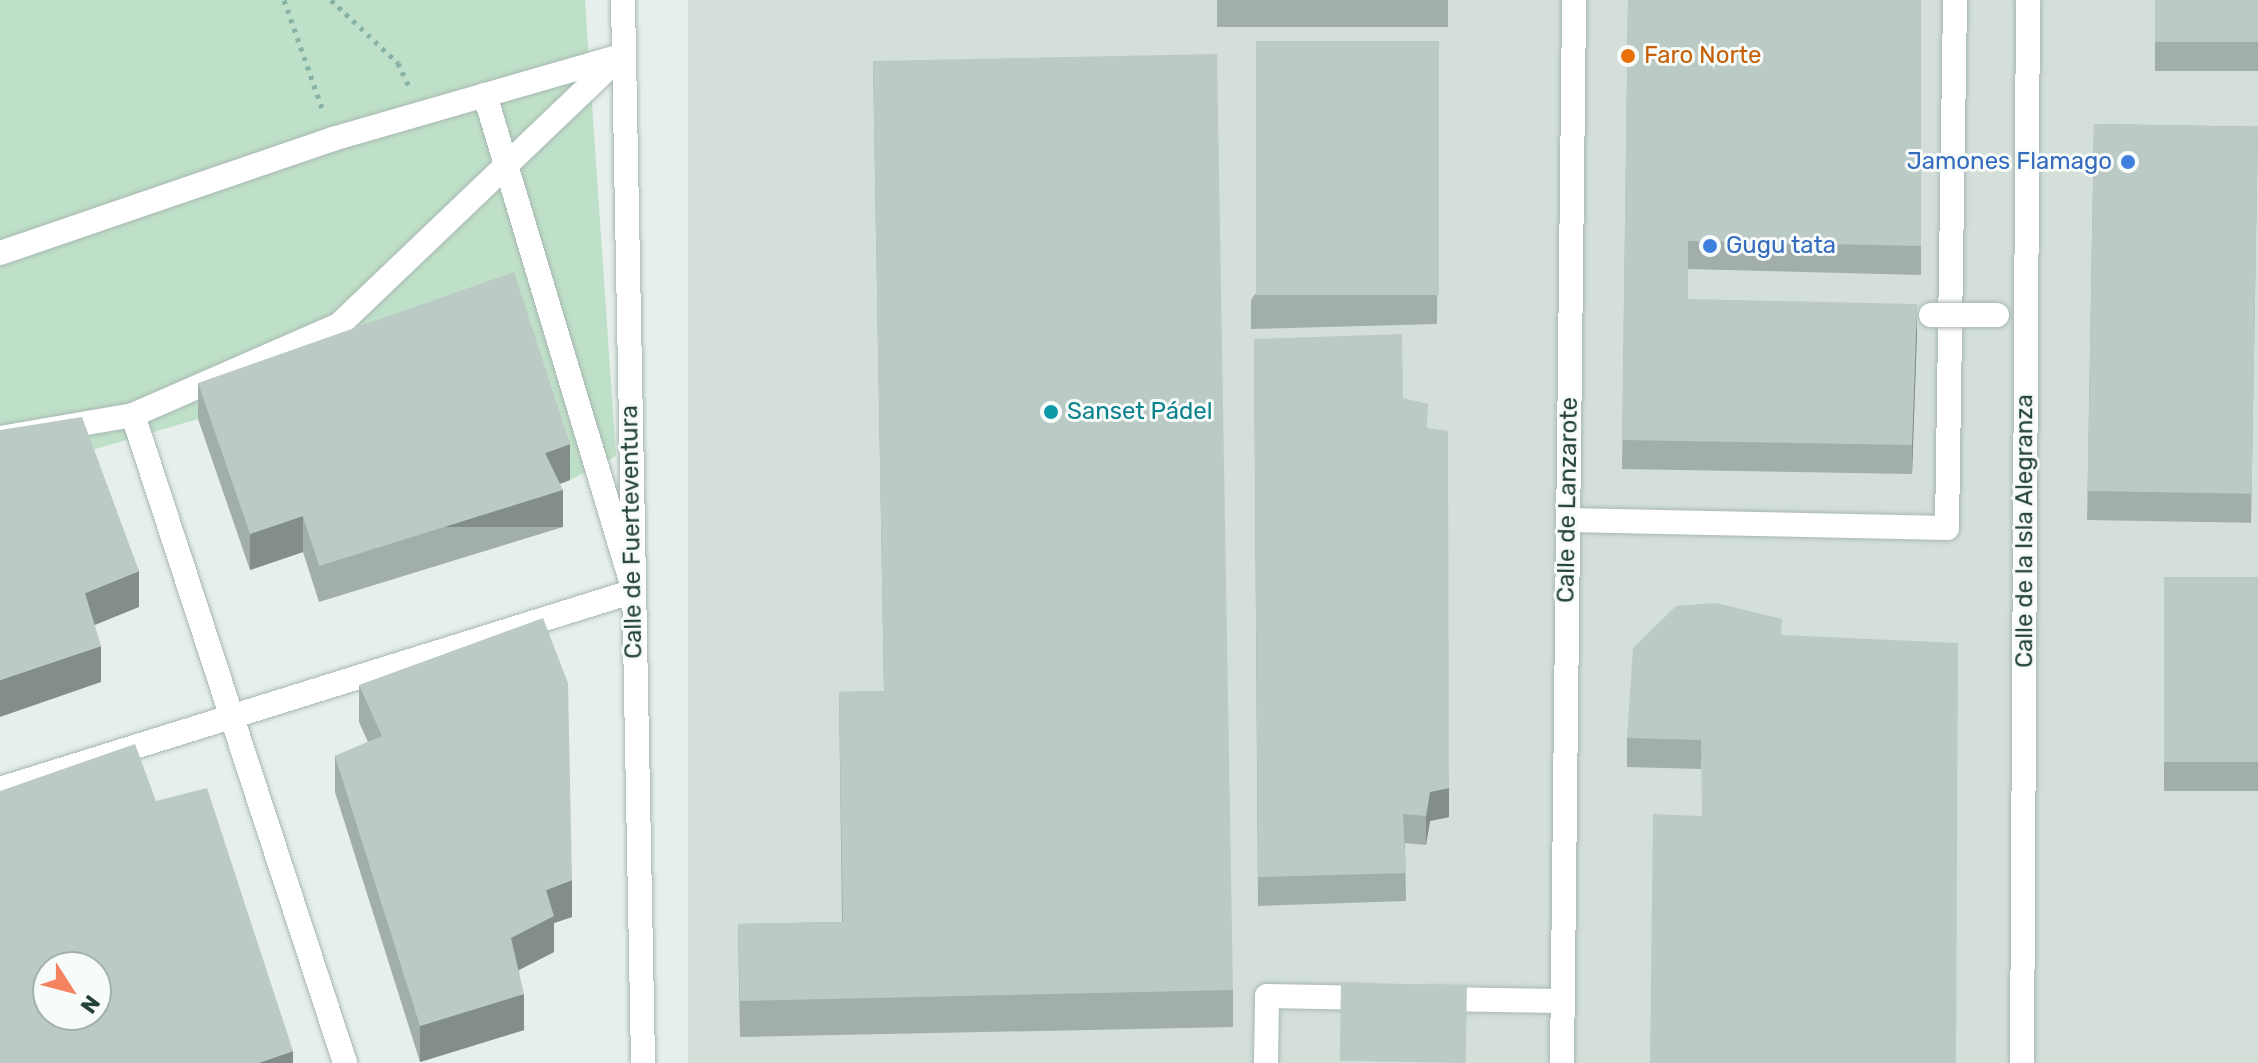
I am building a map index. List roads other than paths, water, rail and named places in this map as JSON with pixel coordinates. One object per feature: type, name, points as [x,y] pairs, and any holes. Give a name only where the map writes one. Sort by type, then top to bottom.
[{"type":"street","name":"Calle de Fuerteventura","points":[[623,0],[643,1063]]},
{"type":"street","name":"Calle de Lanzarote","points":[[1562,1063],[1574,0]]},
{"type":"street","points":[[1568,520],[1947,528],[1955,0]]},
{"type":"street","name":"Calle de la Isla Alegranza","points":[[2022,1063],[2028,0]]},
{"type":"street","points":[[0,253],[333,139],[622,55]]},
{"type":"street","points":[[0,438],[133,415],[339,325],[622,55]]},
{"type":"street","points":[[0,789],[634,591],[485,95]]},
{"type":"street","points":[[1901,315],[2026,315]]},
{"type":"street","points":[[133,415],[345,1063]]},
{"type":"street","points":[[1266,1063],[1267,996],[1563,1001]]},
{"type":"place","name":"Faro Norte","points":[[1628,56]]},
{"type":"place","name":"Jamones Flamago","points":[[2128,162]]},
{"type":"place","name":"Gugu tata","points":[[1710,246]]},
{"type":"place","name":"Sanset Pádel","points":[[1051,412]]}]
